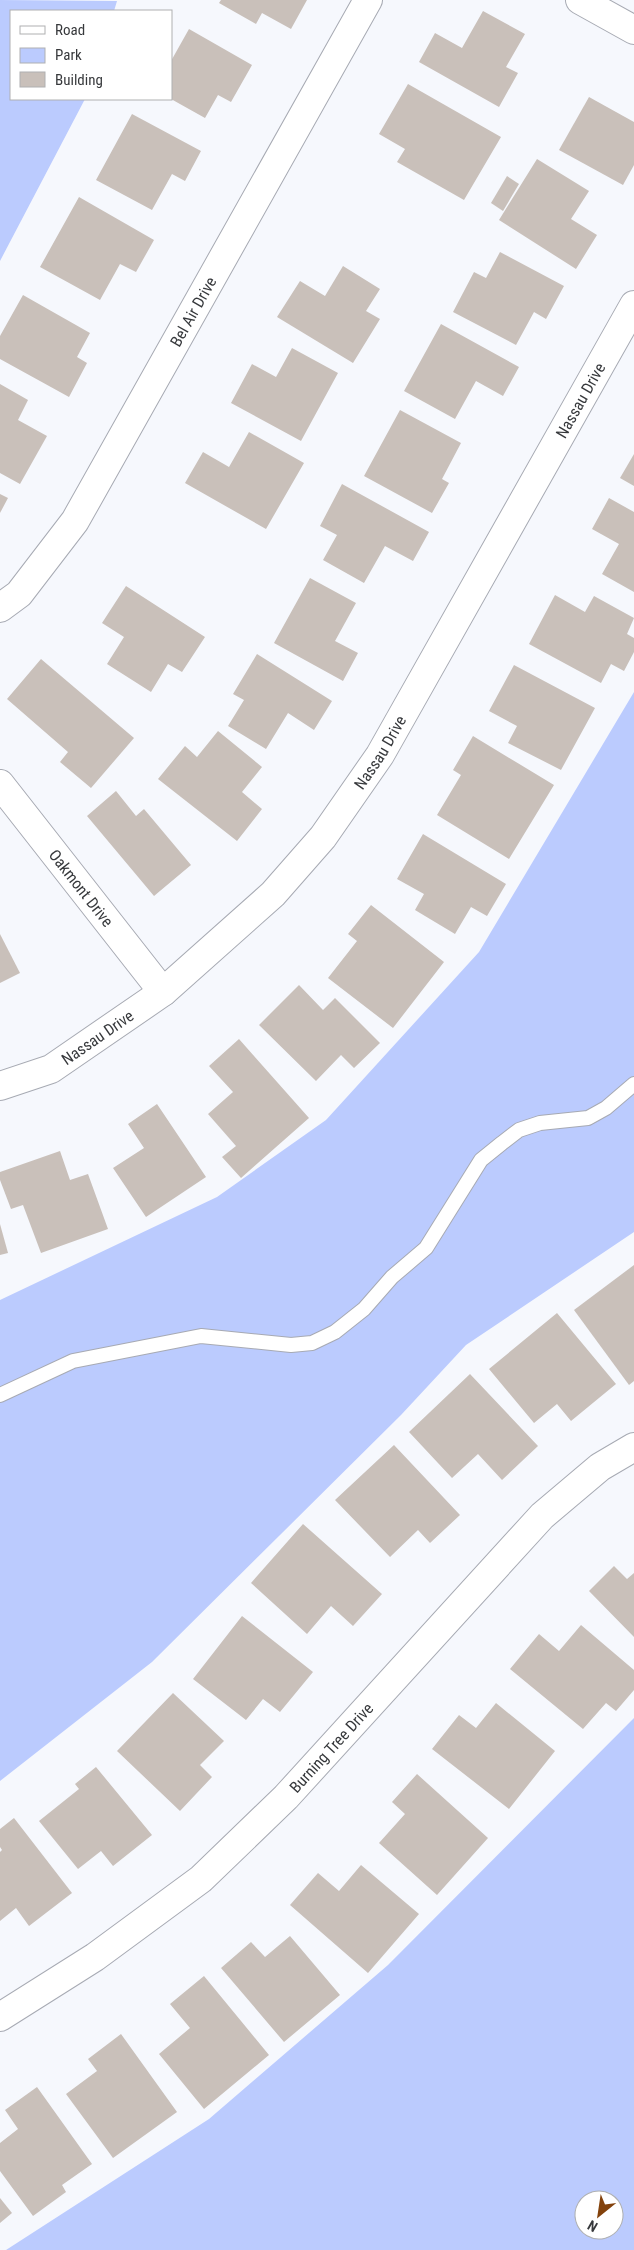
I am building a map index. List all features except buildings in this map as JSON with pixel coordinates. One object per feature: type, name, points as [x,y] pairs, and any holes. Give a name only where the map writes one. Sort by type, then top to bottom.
[{"type":"street","name":"Bel Air Drive","points":[[0,608],[19,594],[75,521],[368,0]]},
{"type":"street","points":[[580,0],[634,30]]},
{"type":"street","name":"Nassau Drive","points":[[0,1086],[51,1069],[163,992],[273,894],[323,836],[380,755],[634,305]]},
{"type":"street","name":"Oakmont Drive","points":[[0,784],[163,992]]},
{"type":"street","name":"Burning Tree Drive","points":[[0,2017],[95,1957],[201,1878],[286,1797],[542,1516],[600,1467],[634,1447]]},
{"type":"lane","points":[[0,1395],[73,1361],[200,1336],[291,1345],[312,1343],[335,1332],[364,1309],[392,1277],[426,1248],[481,1160],[519,1130],[540,1123],[588,1118],[606,1108],[634,1084]]},
{"type":"green space","points":[[0,0],[117,1],[114,10],[10,10],[10,100],[84,100],[0,261]]},
{"type":"green space","points":[[634,692],[634,1232],[466,1345],[401,1415],[152,1662],[0,1781],[0,1300],[217,1197],[326,1120],[479,952]]},
{"type":"green space","points":[[634,1718],[634,2250],[6,2250],[209,2119],[388,1965]]}]
